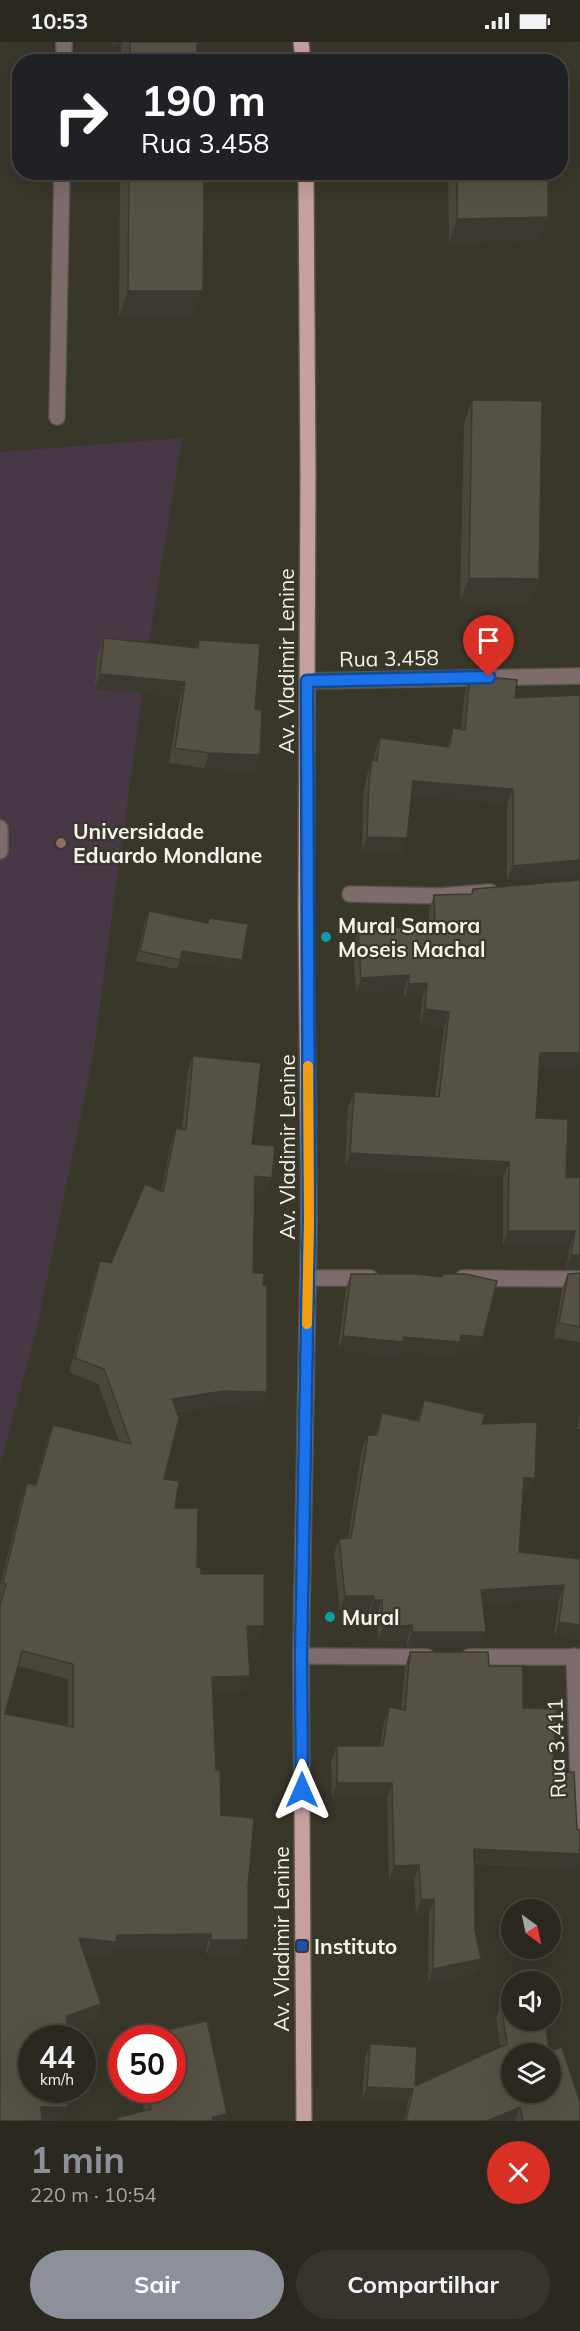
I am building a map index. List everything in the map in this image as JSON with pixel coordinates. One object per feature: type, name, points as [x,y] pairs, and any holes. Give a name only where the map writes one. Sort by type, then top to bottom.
[{"type":"main road","name":"Av. Vladimir Lenine","points":[[303,2121],[301,1656],[308,1278],[306,180]]},
{"type":"street","points":[[57,417],[62,180]]},
{"type":"street","name":"Rua 3.458","points":[[307,681],[580,676]]},
{"type":"street","points":[[0,828],[0,851]]},
{"type":"street","points":[[350,894],[440,896],[510,890]]},
{"type":"street","points":[[308,1278],[388,1278]]},
{"type":"street","points":[[446,1278],[580,1278]]},
{"type":"street","points":[[301,1656],[452,1658],[577,1656]]},
{"type":"street","name":"Rua 3.411","points":[[577,1656],[580,1838]]},
{"type":"shaded area","name":"Universidade Eduardo Mondlane","points":[[182,438],[151,630],[93,1056],[38,1324],[0,1466],[0,452]]},
{"type":"building","points":[[130,42],[197,42],[197,54],[130,54]]},
{"type":"building","points":[[129,180],[204,180],[203,291],[128,291]]},
{"type":"building","points":[[457,180],[548,180],[548,217],[457,219]]},
{"type":"building","points":[[472,400],[542,401],[539,579],[469,578]]},
{"type":"building","points":[[104,638],[198,648],[199,640],[260,644],[255,709],[262,710],[260,755],[209,753],[175,748],[185,682],[100,674]]},
{"type":"building","points":[[470,675],[517,680],[515,698],[580,695],[580,860],[513,866],[513,789],[413,781],[407,838],[367,837],[369,781],[372,760],[377,761],[380,738],[449,747],[453,728],[465,730]]},
{"type":"building","points":[[580,880],[580,1053],[540,1053],[536,1118],[568,1119],[566,1178],[580,1177],[580,1255],[571,1255],[575,1231],[508,1231],[509,1162],[350,1153],[354,1092],[439,1097],[449,1012],[425,1009],[427,983],[409,984],[409,975],[361,978],[358,930],[435,925],[434,895],[472,894],[473,889]]},
{"type":"building","points":[[149,911],[208,923],[209,918],[248,924],[242,960],[182,951],[180,960],[140,951]]},
{"type":"building","points":[[193,1056],[261,1063],[252,1144],[275,1146],[272,1178],[255,1176],[253,1273],[264,1273],[263,1285],[267,1285],[267,1392],[223,1391],[172,1399],[179,1418],[164,1479],[179,1481],[175,1508],[198,1508],[197,1567],[201,1567],[201,1574],[264,1574],[264,1626],[247,1626],[250,1676],[212,1677],[216,1770],[220,1770],[221,1815],[254,1818],[248,1887],[248,1940],[211,1940],[211,1934],[117,1935],[116,1942],[79,1938],[101,2004],[67,2016],[67,2025],[18,2025],[18,2103],[68,2103],[68,2107],[41,2107],[42,2121],[0,2121],[0,1605],[6,1584],[3,1583],[27,1483],[36,1485],[53,1425],[131,1444],[104,1369],[75,1358],[100,1261],[111,1263],[145,1184],[163,1192],[176,1128],[186,1130]],"holes":[[[22,1651],[73,1664],[73,1727],[5,1714]]]},
{"type":"building","points":[[580,1273],[580,1327],[559,1323],[568,1274]]},
{"type":"building","points":[[351,1274],[417,1274],[442,1277],[443,1274],[466,1274],[497,1281],[483,1337],[461,1335],[460,1342],[404,1337],[403,1342],[343,1336]]},
{"type":"building","points":[[424,1400],[485,1414],[482,1424],[537,1422],[535,1478],[524,1478],[519,1552],[580,1559],[580,1625],[559,1622],[564,1585],[481,1590],[486,1632],[412,1632],[412,1625],[383,1627],[382,1600],[374,1600],[374,1596],[345,1596],[339,1539],[351,1538],[368,1435],[377,1435],[382,1413],[419,1421]]},
{"type":"building","points":[[410,1652],[488,1652],[489,1666],[523,1666],[523,1708],[556,1709],[553,1773],[574,1772],[577,1829],[580,1830],[580,1854],[474,1849],[475,1931],[481,1959],[433,1969],[434,1899],[421,1900],[419,1865],[394,1866],[392,1783],[337,1783],[337,1746],[383,1746],[389,1707],[405,1710]]},
{"type":"building","points":[[207,2021],[227,2114],[212,2117],[213,2121],[117,2121],[116,2118],[151,2109],[150,2103],[186,2103],[186,2026]]},
{"type":"building","points":[[505,2031],[546,2031],[548,2043],[507,2043]]},
{"type":"building","points":[[370,2044],[417,2047],[415,2086],[501,2047],[501,2103],[561,2103],[562,2047],[580,2102],[580,2121],[523,2121],[520,2107],[487,2121],[406,2121],[413,2089],[367,2087]]},
{"type":"slow traffic","points":[[307,1324],[308,1066]]},
{"type":"place","name":"Universidade Eduardo Mondlane","points":[[61,843]]},
{"type":"place","name":"Mural Samora Moseis Machal","points":[[326,937]]},
{"type":"place","name":"Mural","points":[[330,1617]]},
{"type":"place","name":"Instituto","points":[[302,1946]]},
{"type":"route","points":[[302,1790],[301,1656],[309,1221],[306,913],[307,681],[489,677]]}]
